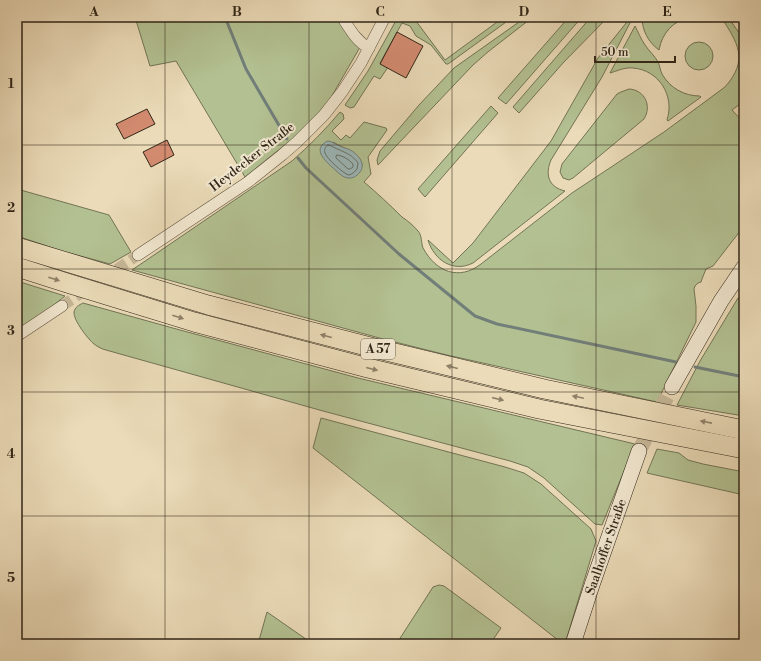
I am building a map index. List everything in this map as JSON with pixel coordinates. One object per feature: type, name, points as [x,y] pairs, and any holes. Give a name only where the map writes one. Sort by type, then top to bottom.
[{"type":"highway","name":"A 57","points":[[17,247],[208,306],[378,350],[544,390],[744,430]]},
{"type":"highway","name":"A 57","points":[[17,267],[67,284],[194,322],[368,368],[539,409],[744,449]]},
{"type":"street","points":[[342,17],[358,40],[369,48]]},
{"type":"street","name":"Heydecker Straße","points":[[138,255],[248,182],[297,142],[324,115],[342,92],[369,48],[385,17]]},
{"type":"street","points":[[672,387],[721,301],[744,267]]},
{"type":"street","points":[[17,336],[62,306]]},
{"type":"street","name":"Saalhoffer Straße","points":[[573,644],[594,578],[639,451]]},
{"type":"green space","points":[[135,17],[345,17],[363,42],[329,101],[301,132],[245,177],[176,61],[150,66]]},
{"type":"green space","points":[[398,17],[413,17],[445,60],[504,17],[513,17],[448,64],[446,64],[431,45],[416,36],[410,26],[402,23],[380,63],[388,67],[380,79],[374,76],[354,107],[350,108],[345,105],[368,71]]},
{"type":"green space","points":[[526,17],[533,17],[473,65],[378,165],[377,160],[380,151],[419,105],[454,68]]},
{"type":"green space","points":[[569,17],[582,17],[506,104],[498,98]]},
{"type":"green space","points":[[591,17],[608,17],[563,63],[519,113],[513,107]]},
{"type":"green space","points":[[631,17],[632,19],[602,77],[549,165],[549,179],[559,189],[565,191],[473,263],[466,266],[458,266],[445,263],[435,253],[428,240],[453,263],[473,243],[551,141],[598,58]]},
{"type":"green space","points":[[642,17],[690,17],[678,21],[669,29],[660,44],[659,50],[646,35]]},
{"type":"green space","points":[[721,17],[728,17],[744,40],[744,101],[732,110],[744,123],[744,226],[713,266],[706,269],[701,282],[695,286],[696,322],[657,402],[447,355],[383,339],[132,270],[292,161],[317,138],[340,112],[343,114],[344,119],[332,131],[341,140],[346,135],[350,138],[364,122],[386,128],[387,130],[368,157],[371,174],[364,182],[416,229],[420,235],[423,248],[434,263],[441,268],[456,273],[473,269],[572,193],[664,132],[725,87],[737,68],[739,60],[736,43]],"holes":[[[333,142],[355,154],[361,161],[362,166]]]},
{"type":"green space","points":[[635,26],[645,45],[657,60],[665,79],[673,87],[683,93],[701,97],[668,121],[669,102],[667,94],[657,79],[642,70],[633,68],[610,73]]},
{"type":"green space","points":[[699,42],[709,46],[713,56],[709,66],[699,70],[689,66],[685,56],[689,46]]},
{"type":"green space","points":[[629,89],[639,92],[646,100],[647,109],[644,119],[573,178],[569,180],[563,178],[560,172],[562,164],[617,94]]},
{"type":"green space","points":[[491,106],[498,113],[425,197],[418,189]]},
{"type":"green space","points":[[17,189],[109,215],[131,252],[110,264],[62,251],[17,236]]},
{"type":"green space","points":[[17,281],[65,296],[44,313],[17,331]]},
{"type":"green space","points":[[738,298],[744,307],[744,416],[677,405],[700,361]]},
{"type":"green space","points":[[83,303],[358,378],[635,444],[602,525],[595,524],[544,478],[528,467],[323,411],[102,348],[94,344],[88,338],[76,320],[74,312],[77,306]]},
{"type":"green space","points":[[321,418],[524,473],[541,484],[591,529],[596,541],[565,644],[563,644],[313,448]]},
{"type":"green space","points":[[657,449],[679,453],[688,460],[703,464],[744,472],[744,495],[647,473]]},
{"type":"green space","points":[[439,585],[444,586],[501,628],[490,644],[397,643],[433,587]]},
{"type":"green space","points":[[267,612],[313,644],[258,644]]},
{"type":"water","points":[[328,141],[351,150],[360,158],[362,169],[357,175],[351,178],[345,177],[323,158],[320,150],[323,144]]},
{"type":"building","points":[[397,32],[423,46],[406,78],[380,64]]},
{"type":"building","points":[[147,109],[155,124],[124,139],[116,124]]},
{"type":"building","points":[[167,140],[174,155],[151,167],[143,152]]},
{"type":"waterway","points":[[225,17],[246,69],[287,139]]},
{"type":"waterway","points":[[298,158],[306,168],[399,254],[475,316],[497,324],[676,362]]},
{"type":"waterway","points":[[695,367],[744,377]]},
{"type":"tunnel","points":[[62,306],[138,255]]},
{"type":"tunnel","points":[[639,451],[672,387]]}]
